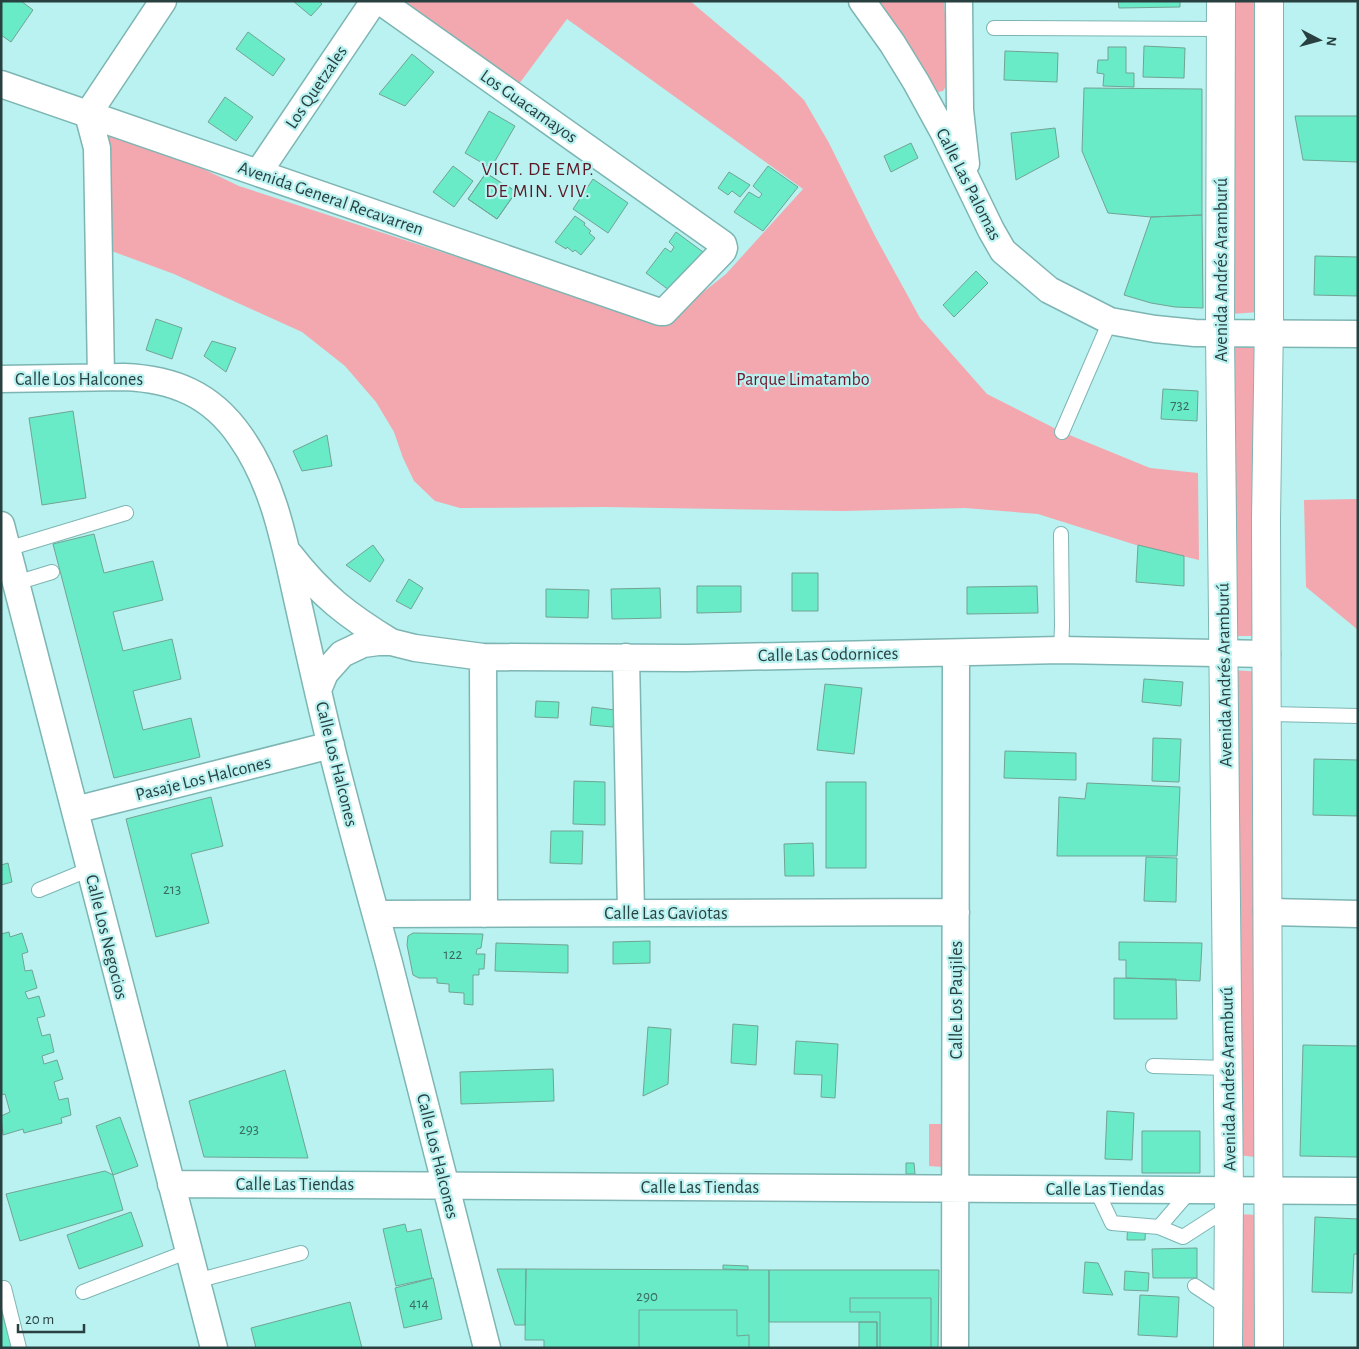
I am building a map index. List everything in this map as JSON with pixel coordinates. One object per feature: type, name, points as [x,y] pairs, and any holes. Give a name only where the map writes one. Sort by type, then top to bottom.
[{"type":"main road","name":"Avenida Andrés Aramburú","points":[[1221,1],[1220,333],[1228,1068],[1228,1348]]},
{"type":"main road","points":[[1269,1],[1266,518],[1269,1348]]},
{"type":"street","points":[[101,377],[97,148],[88,114],[164,1]]},
{"type":"street","name":"Los Quetzales","points":[[258,173],[374,1]]},
{"type":"street","name":"Los Guacamayos","points":[[380,1],[723,244],[724,248],[664,312],[660,312]]},
{"type":"street","name":"Calle Las Palomas","points":[[862,1],[892,43],[916,82],[1003,250],[1049,290],[1110,321],[1155,329],[1194,333],[1358,334]]},
{"type":"street","points":[[959,1],[960,110],[968,184]]},
{"type":"street","name":"Avenida General Recavarren","points":[[1,84],[660,312]]},
{"type":"street","name":"Calle Los Halcones","points":[[1,379],[141,378],[173,384],[199,396],[220,412],[240,435],[260,471],[277,515],[331,745],[487,1348]]},
{"type":"street","name":"Calle Los Negocios","points":[[4,537],[214,1348]]},
{"type":"street","name":"Calle Las Codornices","points":[[286,550],[308,578],[333,603],[361,624],[392,642],[422,650],[483,657],[626,658],[1060,650],[1267,654]]},
{"type":"street","name":"Calle Las Codornices","points":[[318,690],[330,666],[349,649],[369,643],[392,642]]},
{"type":"street","name":"Calle Los Paujiles","points":[[955,1348],[956,653]]},
{"type":"street","points":[[483,657],[484,914]]},
{"type":"street","points":[[626,658],[632,913]]},
{"type":"street","name":"Pasaje Los Halcones","points":[[75,810],[331,745]]},
{"type":"street","name":"Calle Las Gaviotas","points":[[376,914],[956,912]]},
{"type":"street","points":[[1267,912],[1358,914]]},
{"type":"street","name":"Calle Las Tiendas","points":[[171,1184],[1191,1190],[1229,1199],[1269,1190],[1358,1191]]},
{"type":"lane","points":[[994,28],[1221,29]]},
{"type":"lane","points":[[1062,432],[1110,321]]},
{"type":"lane","points":[[4,537],[126,513]]},
{"type":"lane","points":[[1060,534],[1062,626],[1060,650]]},
{"type":"lane","points":[[16,583],[52,572]]},
{"type":"lane","points":[[1267,714],[1358,716]]},
{"type":"lane","points":[[39,890],[90,869]]},
{"type":"lane","points":[[1153,1066],[1228,1068]]},
{"type":"lane","points":[[1096,1189],[1112,1223],[1159,1226],[1183,1237],[1229,1199]]},
{"type":"lane","points":[[1159,1226],[1191,1190]]},
{"type":"lane","points":[[83,1292],[189,1251]]},
{"type":"lane","points":[[196,1281],[301,1253]]},
{"type":"lane","points":[[1195,1286],[1228,1308]]},
{"type":"lane","points":[[4,1288],[19,1348]]},
{"type":"green space","name":"Parque Limatambo","points":[[404,1],[690,1],[778,75],[804,100],[829,143],[875,236],[920,318],[987,394],[1062,432],[1150,468],[1198,473],[1199,560],[1136,545],[1038,514],[965,508],[843,511],[604,507],[460,508],[435,501],[414,481],[394,432],[376,402],[345,366],[302,332],[174,274],[98,246],[88,114],[239,186],[663,324],[726,274],[803,189],[567,19],[519,84]]},
{"type":"green space","points":[[879,1],[944,1],[947,43],[945,88],[943,91],[938,92]]},
{"type":"green space","points":[[1231,1],[1260,1],[1260,312],[1231,314]]},
{"type":"green space","points":[[1229,344],[1259,349],[1261,636],[1232,636]]},
{"type":"green space","points":[[1358,499],[1358,630],[1306,587],[1304,500]]},
{"type":"green space","points":[[1232,670],[1263,672],[1264,1158],[1238,1155]]},
{"type":"green space","points":[[929,1124],[944,1124],[943,1167],[929,1166]]},
{"type":"green space","points":[[1235,1214],[1260,1215],[1260,1348],[1235,1348]]},
{"type":"building","points":[[1,1],[21,1],[33,10],[11,42],[1,35]]},
{"type":"building","points":[[293,1],[319,1],[322,4],[311,16]]},
{"type":"building","points":[[1118,1],[1180,1],[1180,7],[1119,8]]},
{"type":"building","points":[[248,32],[285,59],[273,76],[236,49]]},
{"type":"building","points":[[1144,46],[1185,48],[1184,78],[1143,77]]},
{"type":"building","points":[[1108,47],[1126,47],[1126,73],[1134,73],[1134,87],[1103,86],[1104,74],[1097,73],[1098,60],[1108,60]]},
{"type":"building","points":[[1005,51],[1058,53],[1057,82],[1004,80]]},
{"type":"building","points":[[412,54],[434,72],[405,106],[379,94]]},
{"type":"building","points":[[1084,88],[1202,89],[1202,215],[1151,217],[1108,213],[1082,151]]},
{"type":"building","points":[[225,97],[253,117],[236,141],[208,122]]},
{"type":"building","points":[[489,111],[515,126],[491,168],[465,153]]},
{"type":"building","points":[[1295,116],[1358,116],[1358,162],[1303,160]]},
{"type":"building","points":[[1055,128],[1059,157],[1016,180],[1011,133]]},
{"type":"building","points":[[911,143],[918,158],[891,172],[884,156]]},
{"type":"building","points":[[453,166],[473,181],[454,207],[433,192]]},
{"type":"building","points":[[768,166],[798,187],[763,231],[734,212],[749,192],[759,198],[762,194],[753,186]]},
{"type":"building","points":[[729,172],[750,185],[740,197],[732,191],[728,195],[718,188]]},
{"type":"building","points":[[486,173],[503,184],[500,188],[504,191],[508,186],[516,192],[497,219],[468,199]]},
{"type":"building","points":[[486,173],[503,184],[500,188],[504,191],[508,186],[516,192],[497,219],[468,199]]},
{"type":"building","points":[[593,179],[628,203],[608,233],[573,209]]},
{"type":"building","points":[[1202,215],[1203,308],[1175,307],[1151,303],[1124,295],[1151,217]]},
{"type":"building","points":[[575,216],[585,223],[584,225],[591,231],[589,233],[595,238],[581,255],[575,250],[573,252],[555,242]]},
{"type":"building","points":[[676,232],[703,252],[673,293],[646,273],[665,248],[671,252],[674,247],[669,242]]},
{"type":"building","points":[[1315,256],[1358,257],[1358,296],[1314,295]]},
{"type":"building","points":[[976,271],[988,283],[954,317],[943,305]]},
{"type":"building","points":[[156,319],[182,328],[172,359],[146,350]]},
{"type":"building","points":[[212,341],[236,348],[226,372],[204,356]]},
{"type":"building","points":[[1163,389],[1198,391],[1197,421],[1161,419]]},
{"type":"building","points":[[73,411],[86,498],[42,505],[29,418]]},
{"type":"building","points":[[327,435],[332,466],[302,471],[293,451]]},
{"type":"building","points":[[94,534],[104,573],[153,561],[163,600],[113,612],[123,651],[172,639],[181,679],[133,691],[143,730],[191,718],[200,757],[114,778],[53,544]]},
{"type":"building","points":[[373,545],[384,560],[370,582],[346,565]]},
{"type":"building","points":[[1138,545],[1184,556],[1184,586],[1136,582]]},
{"type":"building","points":[[792,573],[818,573],[818,611],[792,611]]},
{"type":"building","points":[[409,579],[423,588],[411,609],[396,601]]},
{"type":"building","points":[[697,586],[741,586],[741,612],[697,613]]},
{"type":"building","points":[[1037,586],[1038,613],[967,614],[967,587]]},
{"type":"building","points":[[660,588],[661,618],[612,619],[611,589]]},
{"type":"building","points":[[546,589],[589,590],[588,618],[546,617]]},
{"type":"building","points":[[1144,679],[1183,682],[1181,706],[1142,702]]},
{"type":"building","points":[[825,684],[862,688],[854,754],[817,750]]},
{"type":"building","points":[[536,701],[559,702],[558,718],[535,717]]},
{"type":"building","points":[[592,707],[615,710],[613,727],[590,725]]},
{"type":"building","points":[[1153,738],[1181,739],[1179,782],[1152,781]]},
{"type":"building","points":[[1005,751],[1076,753],[1076,780],[1004,778]]},
{"type":"building","points":[[1314,759],[1358,760],[1358,816],[1313,815]]},
{"type":"building","points":[[574,781],[605,782],[605,825],[573,824]]},
{"type":"building","points":[[826,782],[866,782],[866,868],[826,868]]},
{"type":"building","points":[[1087,783],[1180,787],[1177,856],[1057,856],[1059,797],[1085,799]]},
{"type":"building","points":[[211,797],[223,846],[191,854],[209,923],[156,937],[126,819]]},
{"type":"building","points":[[551,831],[583,831],[582,864],[550,863]]},
{"type":"building","points":[[813,843],[814,876],[785,876],[784,844]]},
{"type":"building","points":[[1146,857],[1177,858],[1176,902],[1144,901]]},
{"type":"building","points":[[8,863],[12,882],[1,885],[1,865]]},
{"type":"building","points":[[9,932],[10,937],[22,933],[28,952],[22,954],[25,971],[32,970],[37,988],[25,992],[28,999],[39,996],[45,1016],[37,1018],[42,1036],[50,1034],[54,1052],[42,1056],[44,1064],[57,1060],[63,1079],[54,1082],[59,1100],[68,1098],[71,1115],[61,1118],[62,1123],[24,1133],[23,1129],[3,1135],[1,1116],[10,1112],[5,1094],[1,1095],[1,934]]},
{"type":"building","points":[[413,933],[483,934],[481,948],[477,949],[476,954],[485,954],[484,969],[479,969],[479,975],[473,975],[473,1005],[464,1004],[464,993],[449,992],[449,984],[437,983],[437,978],[419,978],[413,975],[407,945],[408,936]]},
{"type":"building","points":[[650,941],[650,963],[613,964],[613,942]]},
{"type":"building","points":[[1119,942],[1202,943],[1200,981],[1126,978],[1126,960],[1119,960]]},
{"type":"building","points":[[496,943],[568,945],[568,973],[495,971]]},
{"type":"building","points":[[1114,978],[1176,979],[1177,1019],[1114,1019]]},
{"type":"building","points":[[733,1024],[758,1026],[756,1065],[731,1063]]},
{"type":"building","points":[[648,1027],[671,1029],[668,1084],[643,1096]]},
{"type":"building","points":[[796,1041],[838,1044],[835,1098],[821,1097],[822,1075],[794,1074]]},
{"type":"building","points":[[1303,1045],[1358,1046],[1358,1157],[1300,1156]]},
{"type":"building","points":[[553,1069],[554,1101],[461,1104],[460,1072]]},
{"type":"building","points":[[285,1070],[308,1158],[204,1157],[189,1101]]},
{"type":"building","points":[[1107,1111],[1134,1113],[1132,1160],[1105,1159]]},
{"type":"building","points":[[120,1117],[138,1166],[113,1175],[96,1126]]},
{"type":"building","points":[[1142,1131],[1200,1131],[1200,1173],[1142,1173]]},
{"type":"building","points":[[906,1163],[914,1163],[915,1174],[906,1174]]},
{"type":"building","points":[[105,1171],[113,1175],[123,1210],[20,1241],[6,1194]]},
{"type":"building","points":[[131,1212],[143,1246],[79,1269],[67,1235]]},
{"type":"building","points":[[1315,1217],[1358,1219],[1358,1254],[1354,1254],[1352,1293],[1312,1292]]},
{"type":"building","points":[[1128,1219],[1146,1220],[1145,1240],[1127,1240]]},
{"type":"building","points":[[405,1224],[407,1232],[421,1229],[432,1278],[396,1286],[383,1229]]},
{"type":"building","points":[[1197,1248],[1197,1278],[1153,1278],[1152,1249]]},
{"type":"building","points":[[1085,1262],[1098,1263],[1113,1295],[1083,1293]]},
{"type":"building","points":[[723,1265],[748,1266],[748,1270],[723,1269]]},
{"type":"building","points":[[497,1269],[526,1269],[525,1325],[515,1325]]},
{"type":"building","points":[[526,1269],[769,1270],[769,1348],[544,1348],[544,1340],[525,1340]]},
{"type":"building","points":[[769,1270],[939,1270],[938,1348],[877,1348],[877,1322],[769,1322]]},
{"type":"building","points":[[1125,1271],[1149,1273],[1148,1291],[1124,1290]]},
{"type":"building","points":[[433,1278],[442,1319],[404,1328],[395,1288]]},
{"type":"building","points":[[1140,1295],[1179,1297],[1177,1337],[1138,1335]]},
{"type":"building","points":[[850,1298],[931,1298],[931,1348],[880,1348],[880,1312],[850,1312]]},
{"type":"building","points":[[350,1302],[362,1348],[256,1348],[251,1328]]},
{"type":"building","points":[[1,1309],[12,1348],[1,1348]]},
{"type":"building","points":[[639,1310],[737,1310],[737,1336],[749,1335],[749,1348],[639,1348]]},
{"type":"building","points":[[859,1322],[877,1322],[877,1348],[859,1348]]},
{"type":"district","name":"VICT. DE EMP. DE MIN. VIV.","points":[[538,179]]}]
